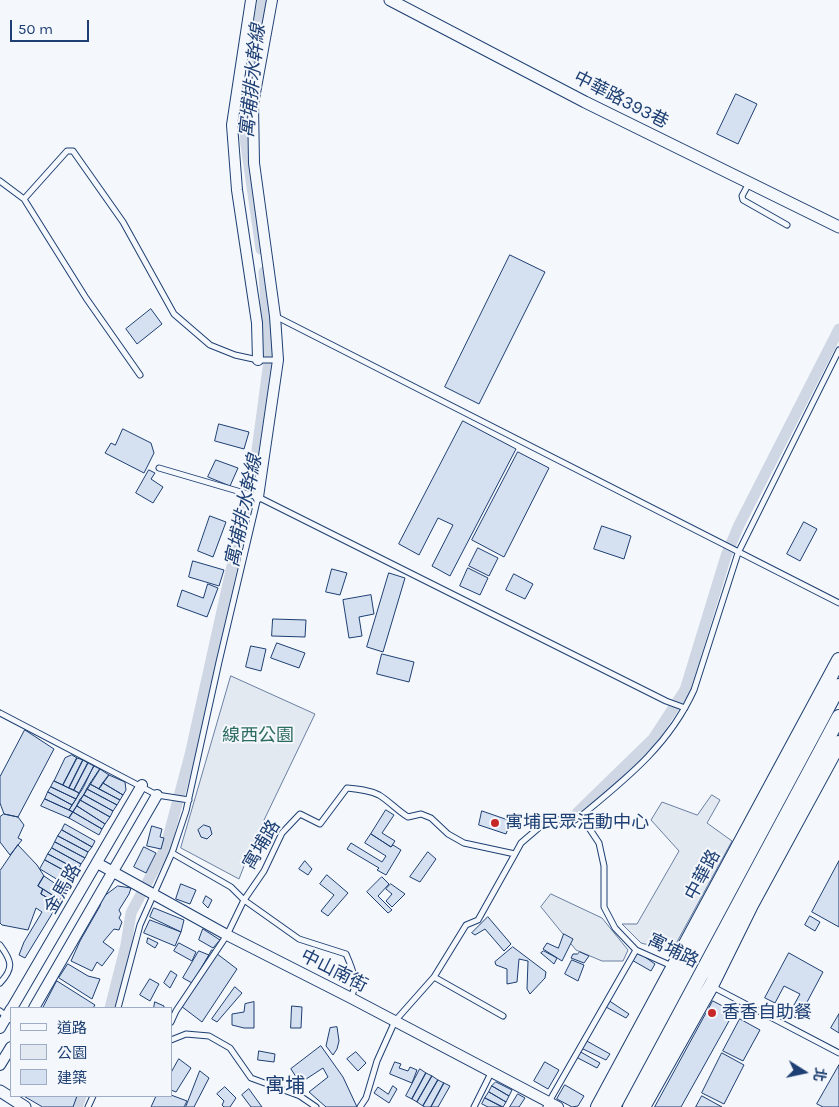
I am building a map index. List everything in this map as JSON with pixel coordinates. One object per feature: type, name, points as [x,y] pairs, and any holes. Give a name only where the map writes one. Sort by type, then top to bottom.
[{"type":"main road","name":"中華路","points":[[613,1107],[680,970],[839,660]]},
{"type":"main road","name":"中華路","points":[[598,1107],[680,970],[839,686]]},
{"type":"main road","points":[[643,1107],[839,718]]},
{"type":"main road","points":[[630,1107],[751,905],[839,743]]},
{"type":"street","points":[[250,0],[232,125],[236,190],[257,323],[258,360]]},
{"type":"street","points":[[258,497],[278,360],[275,316],[254,163],[253,104],[272,0]]},
{"type":"street","name":"中華路393巷","points":[[390,0],[585,102],[839,227]]},
{"type":"street","name":"金馬路","points":[[12,1007],[142,785]]},
{"type":"street","name":"金馬路","points":[[35,1007],[157,794]]},
{"type":"street","name":"中山南街","points":[[97,863],[227,935],[395,1021],[551,1105]]},
{"type":"street","name":"金馬路","points":[[0,1028],[8,1013]]},
{"type":"street","points":[[0,1065],[10,1049]]},
{"type":"street","points":[[0,1091],[25,1107]]},
{"type":"lane","points":[[24,199],[66,151],[72,151],[124,222],[174,314],[210,345],[235,355],[258,360],[278,360]]},
{"type":"lane","points":[[0,181],[24,199],[86,298],[140,375]]},
{"type":"lane","points":[[749,183],[742,196],[743,200],[786,225]]},
{"type":"lane","points":[[275,316],[839,603]]},
{"type":"lane","points":[[360,1107],[366,1098],[377,1061],[395,1021],[434,977],[466,925],[478,920],[521,843],[550,819],[573,821],[581,816],[656,750],[670,732],[694,690],[738,553],[839,350]]},
{"type":"lane","points":[[159,468],[258,497],[666,701],[685,708]]},
{"type":"lane","points":[[118,1007],[140,925],[172,853],[186,811],[258,497]]},
{"type":"lane","points":[[0,713],[157,794],[188,800]]},
{"type":"lane","name":"寓埔路","points":[[172,1020],[227,935],[244,900],[264,871],[282,833],[300,814],[320,824],[347,788],[359,789],[379,795],[397,811],[408,817],[421,814],[431,818],[448,834],[464,843],[515,854]]},
{"type":"lane","name":"寓埔路","points":[[581,816],[599,843],[604,866],[604,907],[615,928],[636,950],[705,982],[839,1053]]},
{"type":"lane","points":[[172,853],[231,887],[244,900],[299,939],[346,954],[355,978],[354,993],[351,998]]},
{"type":"lane","points":[[0,945],[9,960],[10,970],[0,983]]},
{"type":"lane","points":[[551,1105],[636,950]]},
{"type":"lane","points":[[434,977],[503,1016]]},
{"type":"lane","points":[[172,1040],[186,1034],[209,1036],[230,1048],[251,1078],[300,1096],[316,1107]]},
{"type":"lane","points":[[474,1107],[491,1073]]},
{"type":"green space","name":"線西公園","points":[[231,676],[315,714],[253,843],[239,879],[181,848]]},
{"type":"green space","points":[[712,795],[720,800],[707,823],[732,841],[672,951],[641,943],[622,924],[637,924],[679,851],[651,820],[662,802],[697,815]]},
{"type":"green space","points":[[551,894],[602,918],[628,950],[623,961],[602,961],[576,950],[541,907]]},
{"type":"building","points":[[736,94],[757,104],[738,144],[717,134]]},
{"type":"building","points":[[510,255],[545,272],[479,404],[445,387]]},
{"type":"building","points":[[151,309],[162,324],[137,344],[126,329]]},
{"type":"building","points":[[463,421],[516,449],[450,576],[432,566],[453,525],[438,518],[419,555],[399,544]]},
{"type":"building","points":[[219,424],[249,432],[244,449],[215,441]]},
{"type":"building","points":[[123,429],[151,443],[154,453],[144,473],[105,453],[111,443],[115,445]]},
{"type":"building","points":[[518,452],[549,468],[504,557],[472,540]]},
{"type":"building","points":[[216,460],[238,468],[230,486],[208,477]]},
{"type":"building","points":[[149,470],[155,473],[151,479],[163,487],[153,503],[136,493]]},
{"type":"building","points":[[210,516],[226,522],[213,557],[198,551]]},
{"type":"building","points":[[804,522],[817,529],[800,561],[787,554]]},
{"type":"building","points":[[602,526],[631,536],[624,559],[594,549]]},
{"type":"building","points":[[478,548],[498,558],[489,576],[469,566]]},
{"type":"building","points":[[193,561],[224,570],[219,586],[189,577]]},
{"type":"building","points":[[468,568],[488,578],[480,595],[460,586]]},
{"type":"building","points":[[332,569],[347,573],[340,595],[326,592]]},
{"type":"building","points":[[389,573],[405,578],[383,652],[367,647]]},
{"type":"building","points":[[514,574],[533,584],[525,599],[506,590]]},
{"type":"building","points":[[208,584],[218,588],[207,617],[177,606],[182,590],[203,598]]},
{"type":"building","points":[[371,595],[374,614],[359,617],[362,636],[349,638],[343,600]]},
{"type":"building","points":[[273,619],[306,620],[305,637],[272,636]]},
{"type":"building","points":[[277,643],[305,653],[299,668],[271,658]]},
{"type":"building","points":[[251,646],[266,649],[261,671],[246,667]]},
{"type":"building","points":[[382,654],[414,662],[409,682],[377,674]]},
{"type":"building","points":[[25,730],[54,749],[18,817],[4,814],[0,803],[0,777]]},
{"type":"building","points":[[72,755],[77,758],[63,785],[54,781],[65,758]]},
{"type":"building","points":[[77,758],[83,760],[69,788],[63,785]]},
{"type":"building","points":[[83,760],[88,763],[74,790],[69,788]]},
{"type":"building","points":[[88,763],[94,766],[79,793],[74,790]]},
{"type":"building","points":[[94,766],[100,769],[73,812],[69,810],[83,788]]},
{"type":"building","points":[[100,769],[109,775],[99,789],[90,784]]},
{"type":"building","points":[[109,775],[125,782],[126,790],[123,795],[103,783]]},
{"type":"building","points":[[54,781],[79,793],[76,799],[51,787]]},
{"type":"building","points":[[103,783],[123,795],[120,800],[99,789]]},
{"type":"building","points":[[90,784],[120,800],[117,805],[87,789]]},
{"type":"building","points":[[51,787],[76,799],[72,805],[48,792]]},
{"type":"building","points":[[87,789],[117,805],[113,811],[84,795]]},
{"type":"building","points":[[48,792],[72,805],[69,810],[45,799]]},
{"type":"building","points":[[84,795],[113,811],[110,817],[80,800]]},
{"type":"building","points":[[45,799],[73,812],[69,818],[41,806]]},
{"type":"building","points":[[80,800],[110,817],[105,824],[77,806]]},
{"type":"building","points":[[77,806],[105,824],[102,829],[73,812]]},
{"type":"building","points":[[386,810],[394,815],[382,833],[395,841],[391,847],[371,834]]},
{"type":"building","name":"寓埔民眾活動中心","points":[[482,811],[511,821],[506,834],[479,825]]},
{"type":"building","points":[[73,812],[102,829],[99,835],[69,818]]},
{"type":"building","points":[[4,814],[18,817],[24,825],[18,838],[22,840],[10,855],[0,842],[0,817]]},
{"type":"building","points":[[65,824],[95,841],[92,847],[62,830]]},
{"type":"building","points":[[204,825],[210,827],[212,834],[207,839],[201,837],[198,830]]},
{"type":"building","points":[[152,826],[162,829],[160,837],[164,838],[161,849],[147,846]]},
{"type":"building","points":[[62,830],[92,847],[88,852],[58,836]]},
{"type":"building","points":[[371,834],[391,847],[393,845],[401,850],[386,875],[377,870],[379,868],[347,849],[351,843],[382,862],[386,856],[365,843]]},
{"type":"building","points":[[58,836],[88,852],[85,858],[55,842]]},
{"type":"building","points":[[55,842],[85,858],[81,864],[52,848]]},
{"type":"building","points":[[18,845],[37,865],[44,876],[38,886],[43,889],[41,894],[58,904],[25,958],[19,955],[24,942],[42,912],[36,908],[28,930],[0,923],[0,871]]},
{"type":"building","points":[[144,847],[156,853],[146,873],[134,867]]},
{"type":"building","points":[[52,848],[81,864],[78,870],[48,854]]},
{"type":"building","points":[[428,852],[436,859],[420,882],[410,877]]},
{"type":"building","points":[[48,854],[78,870],[74,876],[45,860]]},
{"type":"building","points":[[45,860],[74,876],[68,886],[40,869]]},
{"type":"building","points":[[305,861],[312,869],[308,875],[299,869]]},
{"type":"building","points":[[839,861],[839,927],[812,912]]},
{"type":"building","points":[[327,875],[348,893],[328,916],[321,911],[334,895],[320,884]]},
{"type":"building","points":[[44,876],[66,891],[60,900],[38,886]]},
{"type":"building","points":[[382,877],[389,884],[378,896],[392,910],[388,913],[367,892]]},
{"type":"building","points":[[181,884],[196,890],[190,904],[176,899]]},
{"type":"building","points":[[391,884],[405,894],[392,907],[386,901],[392,894],[386,889]]},
{"type":"building","points":[[118,886],[131,888],[119,910],[121,914],[119,918],[122,922],[119,930],[114,929],[103,942],[114,950],[102,966],[97,962],[92,971],[71,961],[100,906],[102,898]]},
{"type":"building","points":[[43,889],[60,900],[58,904],[41,894]]},
{"type":"building","points":[[206,896],[212,900],[208,908],[203,903]]},
{"type":"building","points":[[154,908],[184,920],[181,932],[150,917]]},
{"type":"building","points":[[810,916],[820,922],[815,931],[805,925]]},
{"type":"building","points":[[488,917],[511,944],[504,951],[485,929],[475,935],[472,933]]},
{"type":"building","points":[[150,920],[181,932],[175,946],[144,933]]},
{"type":"building","points":[[203,929],[220,940],[213,948],[199,940]]},
{"type":"building","points":[[564,934],[573,939],[562,961],[543,949],[547,943],[558,948]]},
{"type":"building","points":[[148,938],[158,943],[155,948],[147,943]]},
{"type":"building","points":[[179,943],[196,952],[192,961],[174,951]]},
{"type":"building","points":[[513,947],[546,972],[545,978],[530,994],[527,989],[528,961],[519,959],[517,982],[507,984],[507,969],[496,965],[495,962]]},
{"type":"building","points":[[212,950],[237,969],[202,1022],[181,1006]]},
{"type":"building","points":[[635,950],[655,964],[651,971],[630,959]]},
{"type":"building","points":[[199,951],[209,955],[192,983],[183,978]]},
{"type":"building","points":[[544,951],[557,958],[554,964],[541,953]]},
{"type":"building","points":[[580,952],[589,956],[584,963],[571,958],[573,954]]},
{"type":"building","points":[[789,953],[823,972],[798,1019],[789,1014],[800,994],[784,986],[775,1003],[765,998]]},
{"type":"building","points":[[572,960],[584,965],[578,981],[565,974]]},
{"type":"building","points":[[68,964],[88,976],[100,979],[92,999],[59,978]]},
{"type":"building","points":[[171,971],[177,975],[170,988],[164,983]]},
{"type":"building","points":[[150,979],[159,984],[150,1001],[140,995]]},
{"type":"building","points":[[57,981],[95,1005],[94,1007],[44,1007]]},
{"type":"building","points":[[235,987],[242,993],[217,1022],[212,1019]]},
{"type":"building","points":[[608,1000],[629,1014],[626,1018],[606,1007]]},
{"type":"building","points":[[713,1001],[734,1012],[681,1107],[655,1107]]},
{"type":"building","points":[[155,1002],[164,1006],[164,1007],[154,1007]]},
{"type":"building","points":[[254,1002],[254,1028],[232,1025],[232,1014],[244,1012],[245,1004]]},
{"type":"building","points":[[292,1006],[302,1007],[301,1028],[291,1028]]},
{"type":"building","points":[[839,1014],[839,1033],[831,1028]]},
{"type":"building","points":[[740,1019],[760,1030],[743,1061],[723,1051]]},
{"type":"building","points":[[337,1027],[339,1041],[333,1055],[326,1046],[330,1028]]},
{"type":"building","points":[[585,1040],[610,1054],[606,1060],[581,1048]]},
{"type":"building","points":[[321,1046],[343,1077],[357,1107],[326,1107],[309,1092],[328,1077],[323,1068],[300,1083],[291,1069]]},
{"type":"building","points":[[259,1051],[275,1054],[274,1062],[258,1060]]},
{"type":"building","points":[[579,1051],[600,1063],[597,1068],[576,1057]]},
{"type":"building","points":[[356,1052],[366,1063],[358,1071],[347,1059]]},
{"type":"building","points":[[722,1053],[744,1065],[724,1104],[702,1093]]},
{"type":"building","points":[[179,1059],[191,1068],[176,1092],[172,1090],[172,1071]]},
{"type":"building","points":[[395,1062],[401,1064],[399,1068],[408,1071],[410,1067],[417,1070],[412,1083],[390,1074]]},
{"type":"building","points":[[545,1062],[559,1070],[548,1089],[534,1081]]},
{"type":"building","points":[[839,1065],[839,1107],[823,1107],[817,1104]]},
{"type":"building","points":[[420,1069],[426,1073],[412,1099],[406,1096]]},
{"type":"building","points":[[200,1071],[209,1078],[194,1107],[186,1107]]},
{"type":"building","points":[[426,1073],[432,1076],[417,1102],[412,1099]]},
{"type":"building","points":[[432,1076],[438,1080],[423,1106],[417,1102]]},
{"type":"building","points":[[438,1080],[444,1083],[431,1107],[423,1106]]},
{"type":"building","points":[[496,1082],[512,1090],[509,1096],[492,1086]]},
{"type":"building","points":[[444,1083],[450,1086],[438,1107],[431,1107]]},
{"type":"building","points":[[565,1085],[584,1096],[578,1106],[572,1107],[557,1099]]},
{"type":"building","points":[[393,1086],[397,1089],[389,1103],[374,1093],[378,1087],[388,1094]]},
{"type":"building","points":[[492,1086],[509,1096],[506,1102],[489,1092]]},
{"type":"building","points":[[225,1087],[236,1098],[230,1107],[222,1105],[224,1101],[217,1094]]},
{"type":"building","points":[[249,1089],[262,1107],[251,1107],[242,1095]]},
{"type":"building","points":[[489,1092],[506,1102],[503,1107],[485,1098]]},
{"type":"building","points":[[518,1094],[525,1098],[519,1107],[510,1107]]},
{"type":"building","points":[[172,1095],[187,1101],[184,1107],[151,1107],[156,1097],[172,1097]]},
{"type":"building","points":[[702,1096],[722,1107],[696,1107]]},
{"type":"building","points":[[26,1097],[77,1097],[73,1107],[43,1107]]},
{"type":"building","points":[[485,1098],[502,1107],[488,1107],[482,1104]]},
{"type":"waterway","name":"寓埔排水幹線","points":[[261,249],[245,138],[249,83],[263,0]]},
{"type":"waterway","name":"寓埔排水幹線","points":[[110,1007],[126,945],[131,913],[165,849],[190,755],[256,458],[269,361],[264,272]]},
{"type":"waterway","points":[[577,813],[653,739],[685,690],[726,556],[739,525],[839,329]]},
{"type":"waterway","name":"寓埔排水幹線","points":[[77,1107],[81,1097]]},
{"type":"place","name":"寓埔民眾活動中心","points":[[495,823]]},
{"type":"place","name":"香香自助餐","points":[[712,1013]]},
{"type":"district","name":"寓埔","points":[[285,1086]]}]
